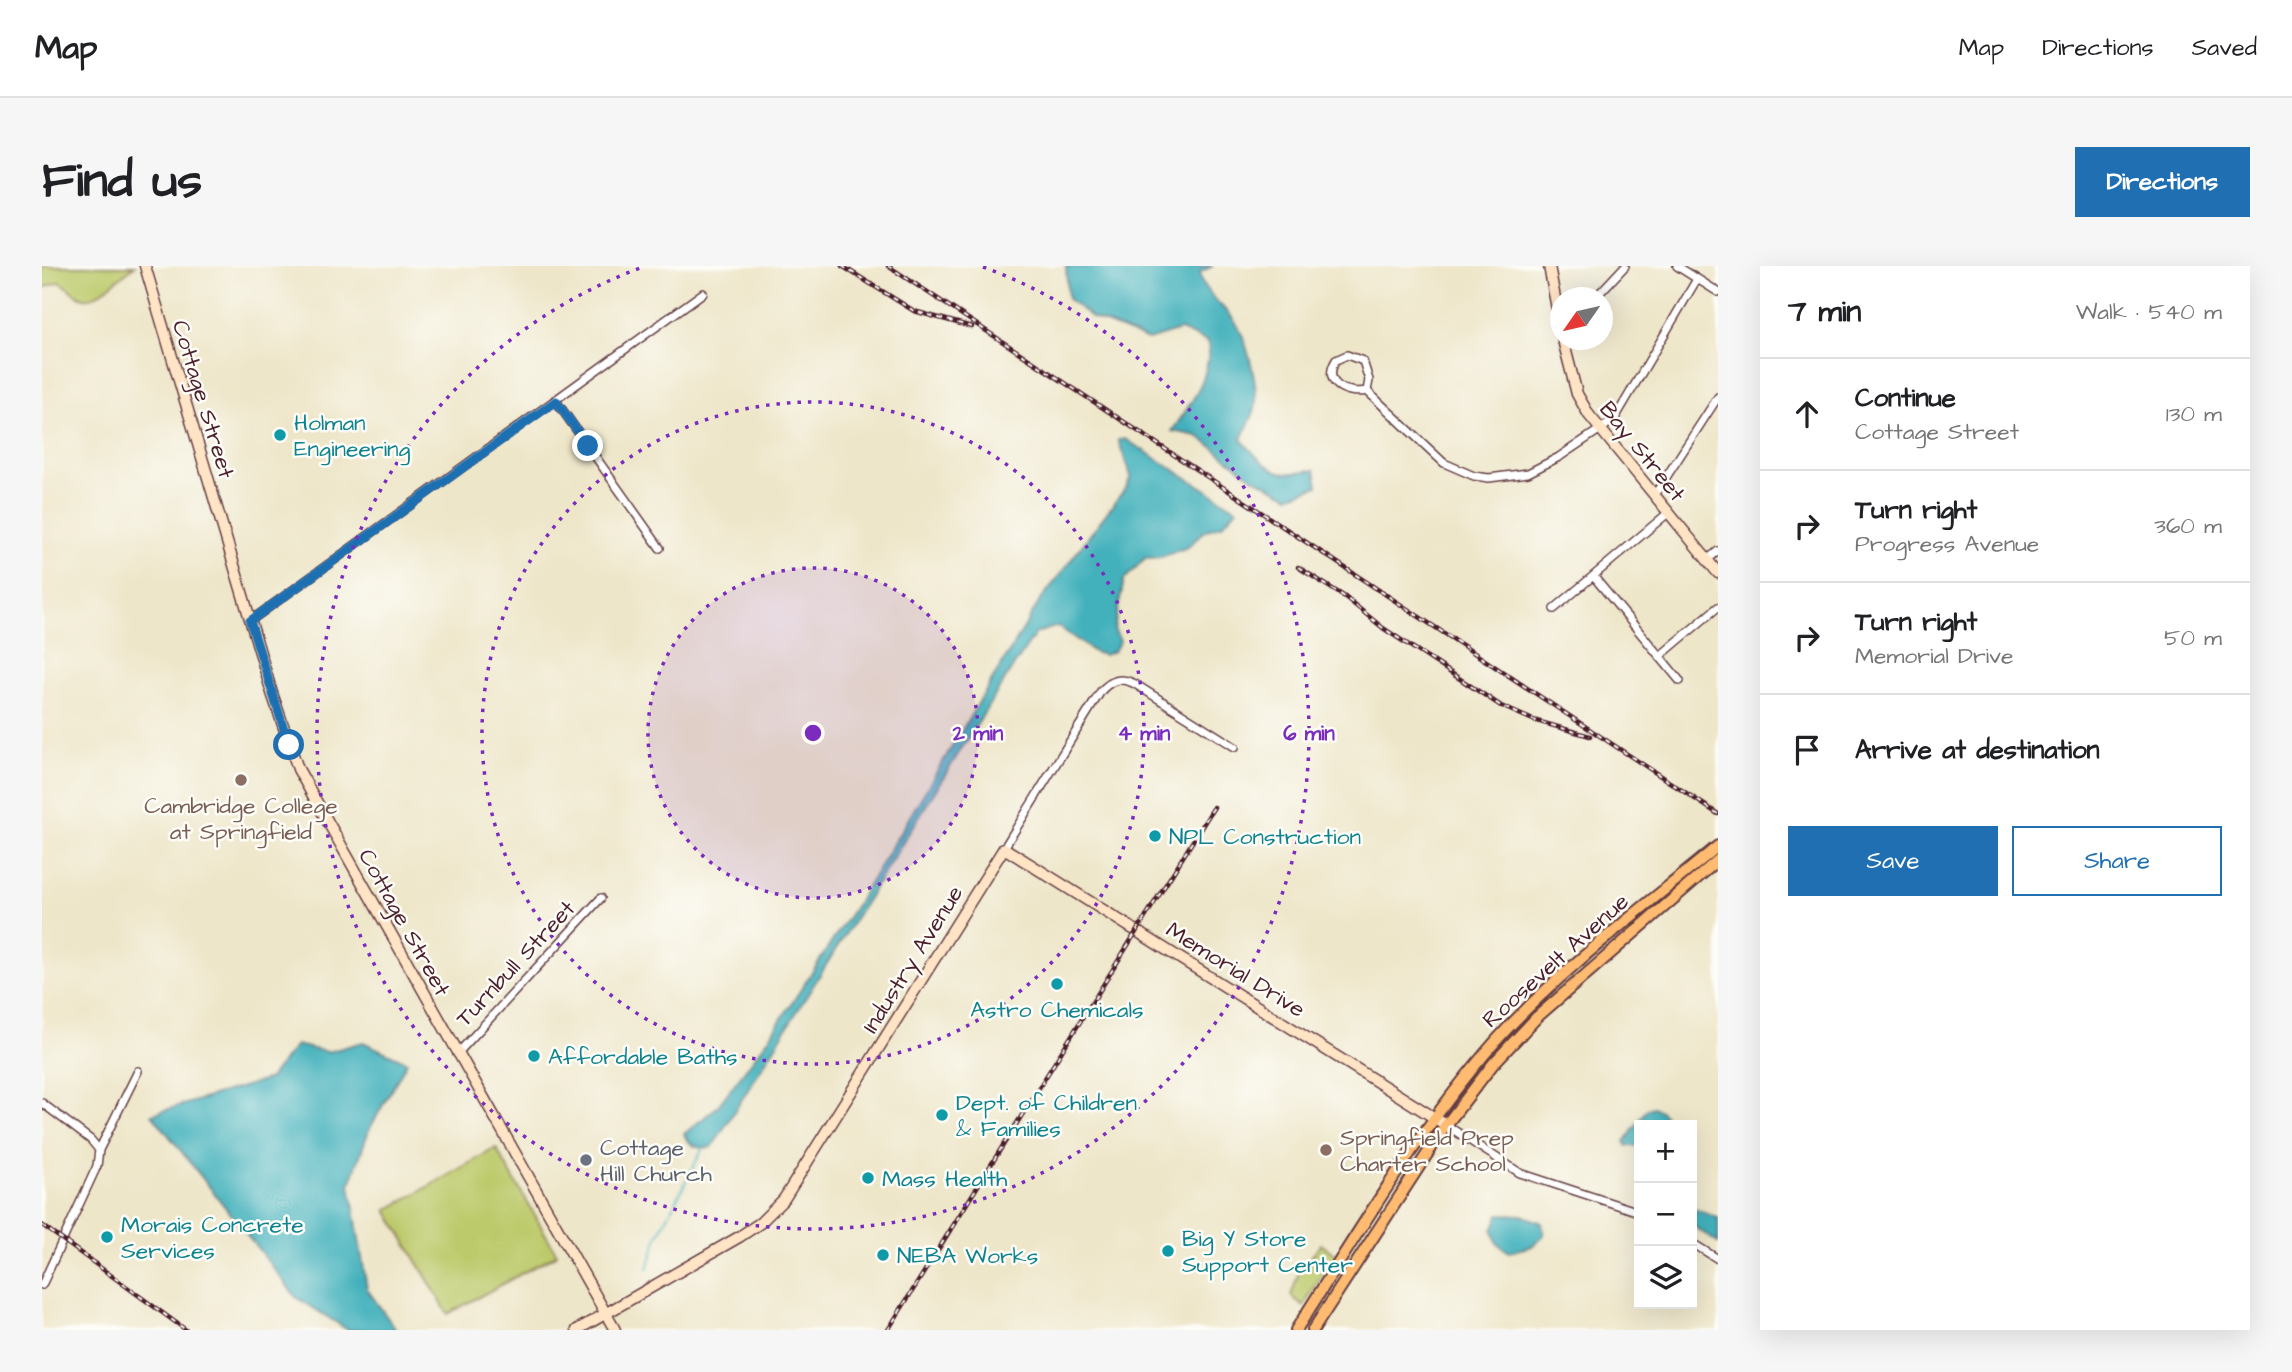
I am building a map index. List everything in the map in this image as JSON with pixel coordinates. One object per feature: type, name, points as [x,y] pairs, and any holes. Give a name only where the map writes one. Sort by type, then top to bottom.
[{"type":"main road","name":"Cottage Street","points":[[145,266],[284,733],[305,785],[615,1330]]},
{"type":"main road","points":[[1549,266],[1553,287]]},
{"type":"main road","name":"Bay Street","points":[[1566,350],[1577,394],[1600,431],[1718,573]]},
{"type":"main road","name":"Roosevelt Avenue","points":[[1296,1330],[1436,1116],[1496,1042],[1528,1007],[1718,846]]},
{"type":"main road","name":"Memorial Drive","points":[[1004,848],[1436,1116],[1446,1125]]},
{"type":"main road","name":"Industry Avenue","points":[[577,1330],[739,1237],[760,1223],[784,1199],[1004,848]]},
{"type":"main road","name":"Roosevelt Avenue","points":[[1317,1325],[1446,1125],[1493,1064],[1538,1017],[1718,860]]},
{"type":"main road","points":[[1346,1255],[1358,1262]]},
{"type":"main road","points":[[1308,1312],[1317,1325]]},
{"type":"street","points":[[1605,287],[1625,266]]},
{"type":"street","points":[[1677,266],[1718,292]]},
{"type":"street","points":[[1367,391],[1369,380],[1363,361],[1347,355],[1336,360],[1332,377],[1335,386],[1346,392],[1367,391],[1444,463],[1474,476],[1511,477],[1528,473],[1614,420],[1697,279]]},
{"type":"street","points":[[250,621],[704,293]]},
{"type":"street","points":[[1654,496],[1718,397]]},
{"type":"street","points":[[556,401],[660,548]]},
{"type":"street","points":[[1555,609],[1668,513]]},
{"type":"street","points":[[1707,560],[1718,551]]},
{"type":"street","points":[[1594,577],[1680,681]]},
{"type":"street","points":[[1660,656],[1718,607]]},
{"type":"street","name":"Industry Avenue","points":[[1004,848],[1101,691],[1114,681],[1125,679],[1135,684],[1235,747]]},
{"type":"street","name":"Turnbull Street","points":[[457,1054],[601,898]]},
{"type":"street","points":[[42,1285],[97,1166],[99,1150],[138,1071]]},
{"type":"street","points":[[42,1102],[91,1140],[99,1150]]},
{"type":"street","points":[[1446,1125],[1520,1173],[1634,1210]]},
{"type":"street","points":[[1697,1246],[1718,1259]]},
{"type":"green space","points":[[42,266],[135,266],[95,296],[84,298],[60,282],[42,288]]},
{"type":"green space","points":[[496,1148],[557,1254],[448,1314],[387,1210]]},
{"type":"green space","points":[[1321,1244],[1338,1256],[1323,1273],[1304,1306],[1291,1296],[1299,1272]]},
{"type":"water","points":[[1066,266],[1213,266],[1200,272],[1202,279],[1209,292],[1238,327],[1246,346],[1254,380],[1255,409],[1242,440],[1264,463],[1277,471],[1293,473],[1315,470],[1318,486],[1289,496],[1252,477],[1198,436],[1172,431],[1199,389],[1207,366],[1208,342],[1180,330],[1148,340],[1093,318],[1068,299]]},
{"type":"water","points":[[1125,439],[1237,509],[1222,525],[1204,531],[1188,547],[1161,557],[1145,558],[1124,580],[1114,629],[1120,641],[1114,651],[1104,655],[1094,652],[1058,626],[1036,633],[712,1147],[692,1144],[684,1134],[717,1107],[767,1041],[860,899],[1040,601],[1127,486],[1131,476],[1118,440]]},
{"type":"water","points":[[363,1042],[407,1062],[369,1130],[350,1184],[367,1289],[396,1330],[348,1330],[296,1297],[152,1114],[269,1079],[296,1045],[327,1052]]},
{"type":"water","points":[[1654,1107],[1668,1120],[1640,1120],[1647,1109]]},
{"type":"water","points":[[1634,1128],[1634,1146],[1628,1146],[1625,1142]]},
{"type":"water","points":[[1697,1210],[1718,1218],[1718,1243],[1697,1228]]},
{"type":"water","points":[[1499,1214],[1522,1215],[1542,1223],[1544,1235],[1532,1246],[1509,1252],[1497,1243],[1493,1230]]},
{"type":"waterway","points":[[648,1268],[658,1236],[703,1148]]},
{"type":"railway","points":[[842,266],[914,311],[972,327]]},
{"type":"railway","points":[[888,266],[1718,814]]},
{"type":"railway","points":[[1298,567],[1345,597],[1383,628],[1501,706],[1533,720],[1590,736]]},
{"type":"railway","points":[[888,1330],[1214,807]]},
{"type":"railway","points":[[42,1225],[186,1330]]},
{"type":"place","name":"Holman Engineering","points":[[280,435]]},
{"type":"place","name":"Cambridge College at Springfield","points":[[241,780]]},
{"type":"place","name":"NPL Construction","points":[[1155,836]]},
{"type":"place","name":"Astro Chemicals","points":[[1057,984]]},
{"type":"place","name":"Affordable Baths","points":[[534,1056]]},
{"type":"place","name":"Dept. of Children & Families","points":[[942,1115]]},
{"type":"place","name":"Springfield Prep Charter School","points":[[1326,1150]]},
{"type":"place","name":"Cottage Hill Church","points":[[586,1160]]},
{"type":"place","name":"Mass Health","points":[[868,1178]]},
{"type":"place","name":"Morais Concrete Services","points":[[107,1237]]},
{"type":"place","name":"Big Y Store Support Center","points":[[1168,1251]]},
{"type":"place","name":"NEBA Works","points":[[883,1255]]},
{"type":"route","points":[[289,745],[250,621],[556,401],[588,446]]}]
